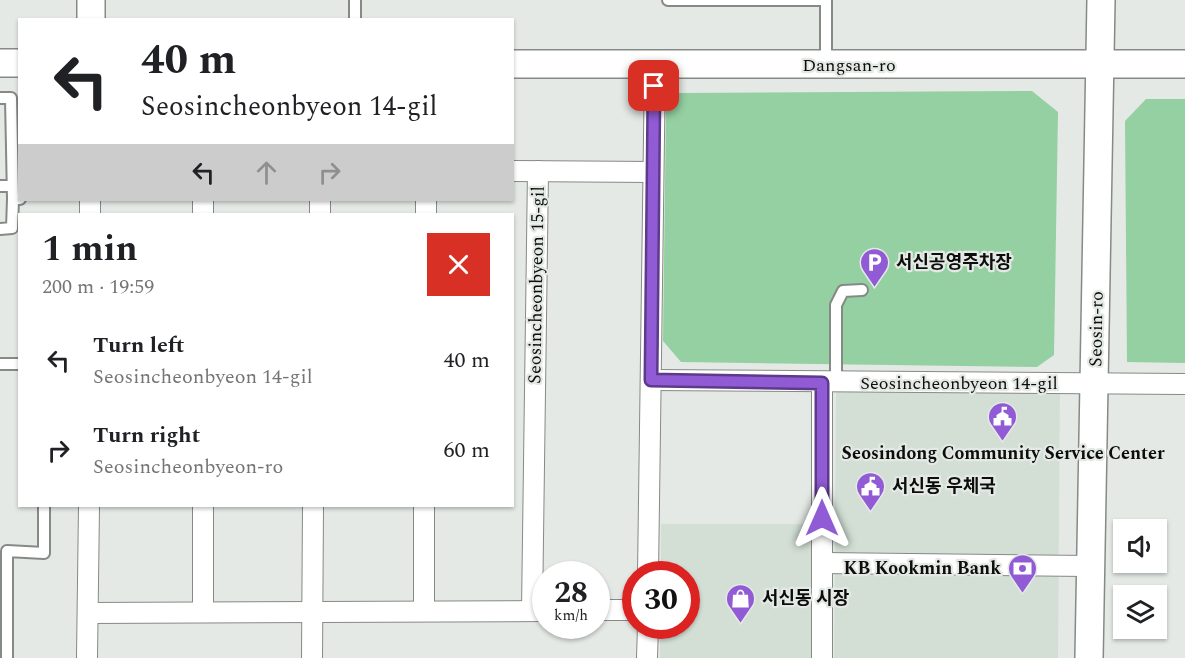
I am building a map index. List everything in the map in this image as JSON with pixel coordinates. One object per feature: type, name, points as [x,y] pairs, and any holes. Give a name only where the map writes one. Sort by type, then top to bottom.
[{"type":"street","points":[[91,0],[91,18]]},
{"type":"street","name":"Seosin-ro","points":[[1089,658],[1101,0]]},
{"type":"street","points":[[0,63],[18,63]]},
{"type":"street","name":"Dangsan-ro","points":[[514,64],[1185,64]]},
{"type":"street","points":[[648,561],[655,64]]},
{"type":"street","name":"Seosincheonbyeon 15-gil","points":[[514,171],[653,172]]},
{"type":"street","name":"Seosincheonbyeon 15-gil","points":[[538,171],[535,399],[538,561]]},
{"type":"street","name":"Seosincheonbyeon 14-gil","points":[[651,380],[1185,384]]},
{"type":"street","points":[[822,658],[822,562],[829,383]]},
{"type":"street","points":[[87,658],[89,507]]},
{"type":"street","points":[[203,507],[203,612]]},
{"type":"street","points":[[312,658],[313,507]]},
{"type":"street","points":[[424,507],[424,611]]},
{"type":"street","points":[[822,562],[1089,566]]},
{"type":"street","points":[[88,613],[532,611]]},
{"type":"street","points":[[647,658],[648,639]]},
{"type":"lane","points":[[355,0],[355,18]]},
{"type":"lane","points":[[668,0],[826,0],[826,65]]},
{"type":"lane","points":[[0,98],[11,98],[12,186],[16,199],[12,228],[0,229]]},
{"type":"lane","points":[[0,186],[12,186]]},
{"type":"lane","points":[[829,383],[836,305],[843,291],[862,290]]},
{"type":"lane","points":[[0,364],[18,364]]},
{"type":"lane","points":[[7,658],[7,551],[44,553],[44,507]]},
{"type":"shaded area","points":[[1060,388],[1058,658],[834,658],[836,392]]},
{"type":"shaded area","points":[[661,524],[815,524],[815,658],[660,658],[660,639],[700,639],[700,561],[661,561]]},
{"type":"green space","points":[[1032,91],[1058,112],[1054,355],[1037,367],[681,362],[663,341],[666,109],[678,93]]},
{"type":"green space","points":[[1146,99],[1185,99],[1185,363],[1127,362],[1125,121]]},
{"type":"place","name":"서신공영주차장","points":[[875,288]]},
{"type":"place","name":"Seosindong Community Service Center","points":[[1003,442]]},
{"type":"place","name":"서신동 우체국","points":[[871,512]]},
{"type":"place","name":"KB Kookmin Bank","points":[[1022,594]]},
{"type":"place","name":"서신동 시장","points":[[741,624]]},
{"type":"route","points":[[654,86],[651,380],[822,383],[822,518]]}]
